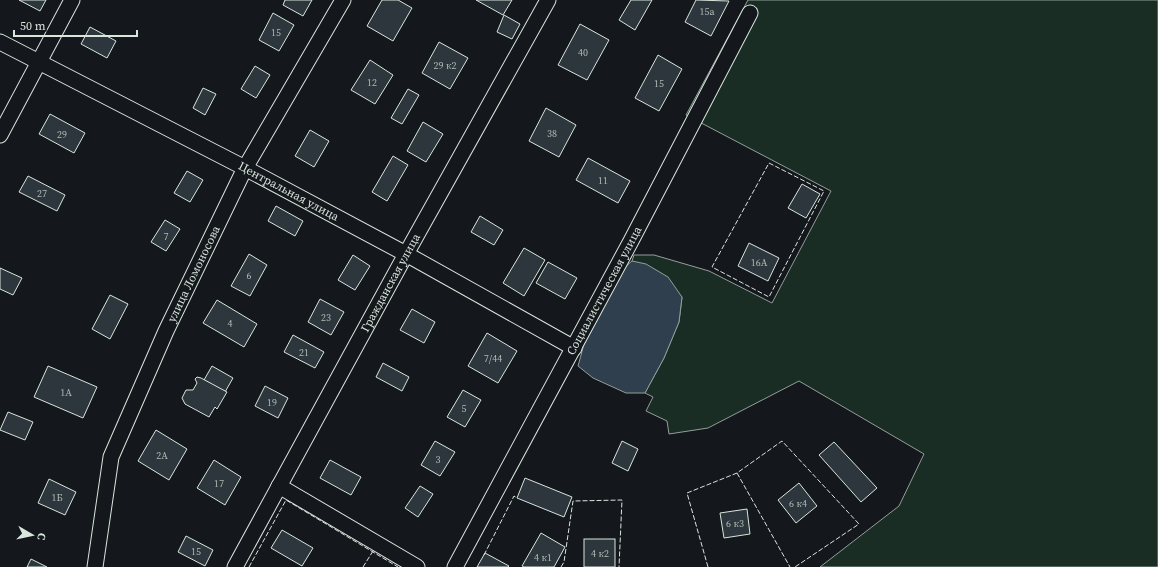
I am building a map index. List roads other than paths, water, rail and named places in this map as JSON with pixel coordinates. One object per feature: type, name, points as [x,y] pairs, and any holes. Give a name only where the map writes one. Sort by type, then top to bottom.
[{"type":"street","points":[[0,135],[72,0]]},
{"type":"street","name":"улица Ломоносова","points":[[95,567],[111,457],[166,330],[245,168],[343,0]]},
{"type":"street","name":"Гражданская улица","points":[[235,567],[406,254],[548,0]]},
{"type":"street","name":"Социалистическая улица","points":[[455,567],[574,348],[750,13]]},
{"type":"street","name":"Центральная улица","points":[[0,42],[245,168],[406,254],[574,348]]},
{"type":"street","points":[[279,486],[417,567]]},
{"type":"water","points":[[632,261],[646,264],[668,277],[682,297],[679,322],[664,358],[645,393],[626,393],[593,378],[578,366],[584,344],[624,268]]}]
